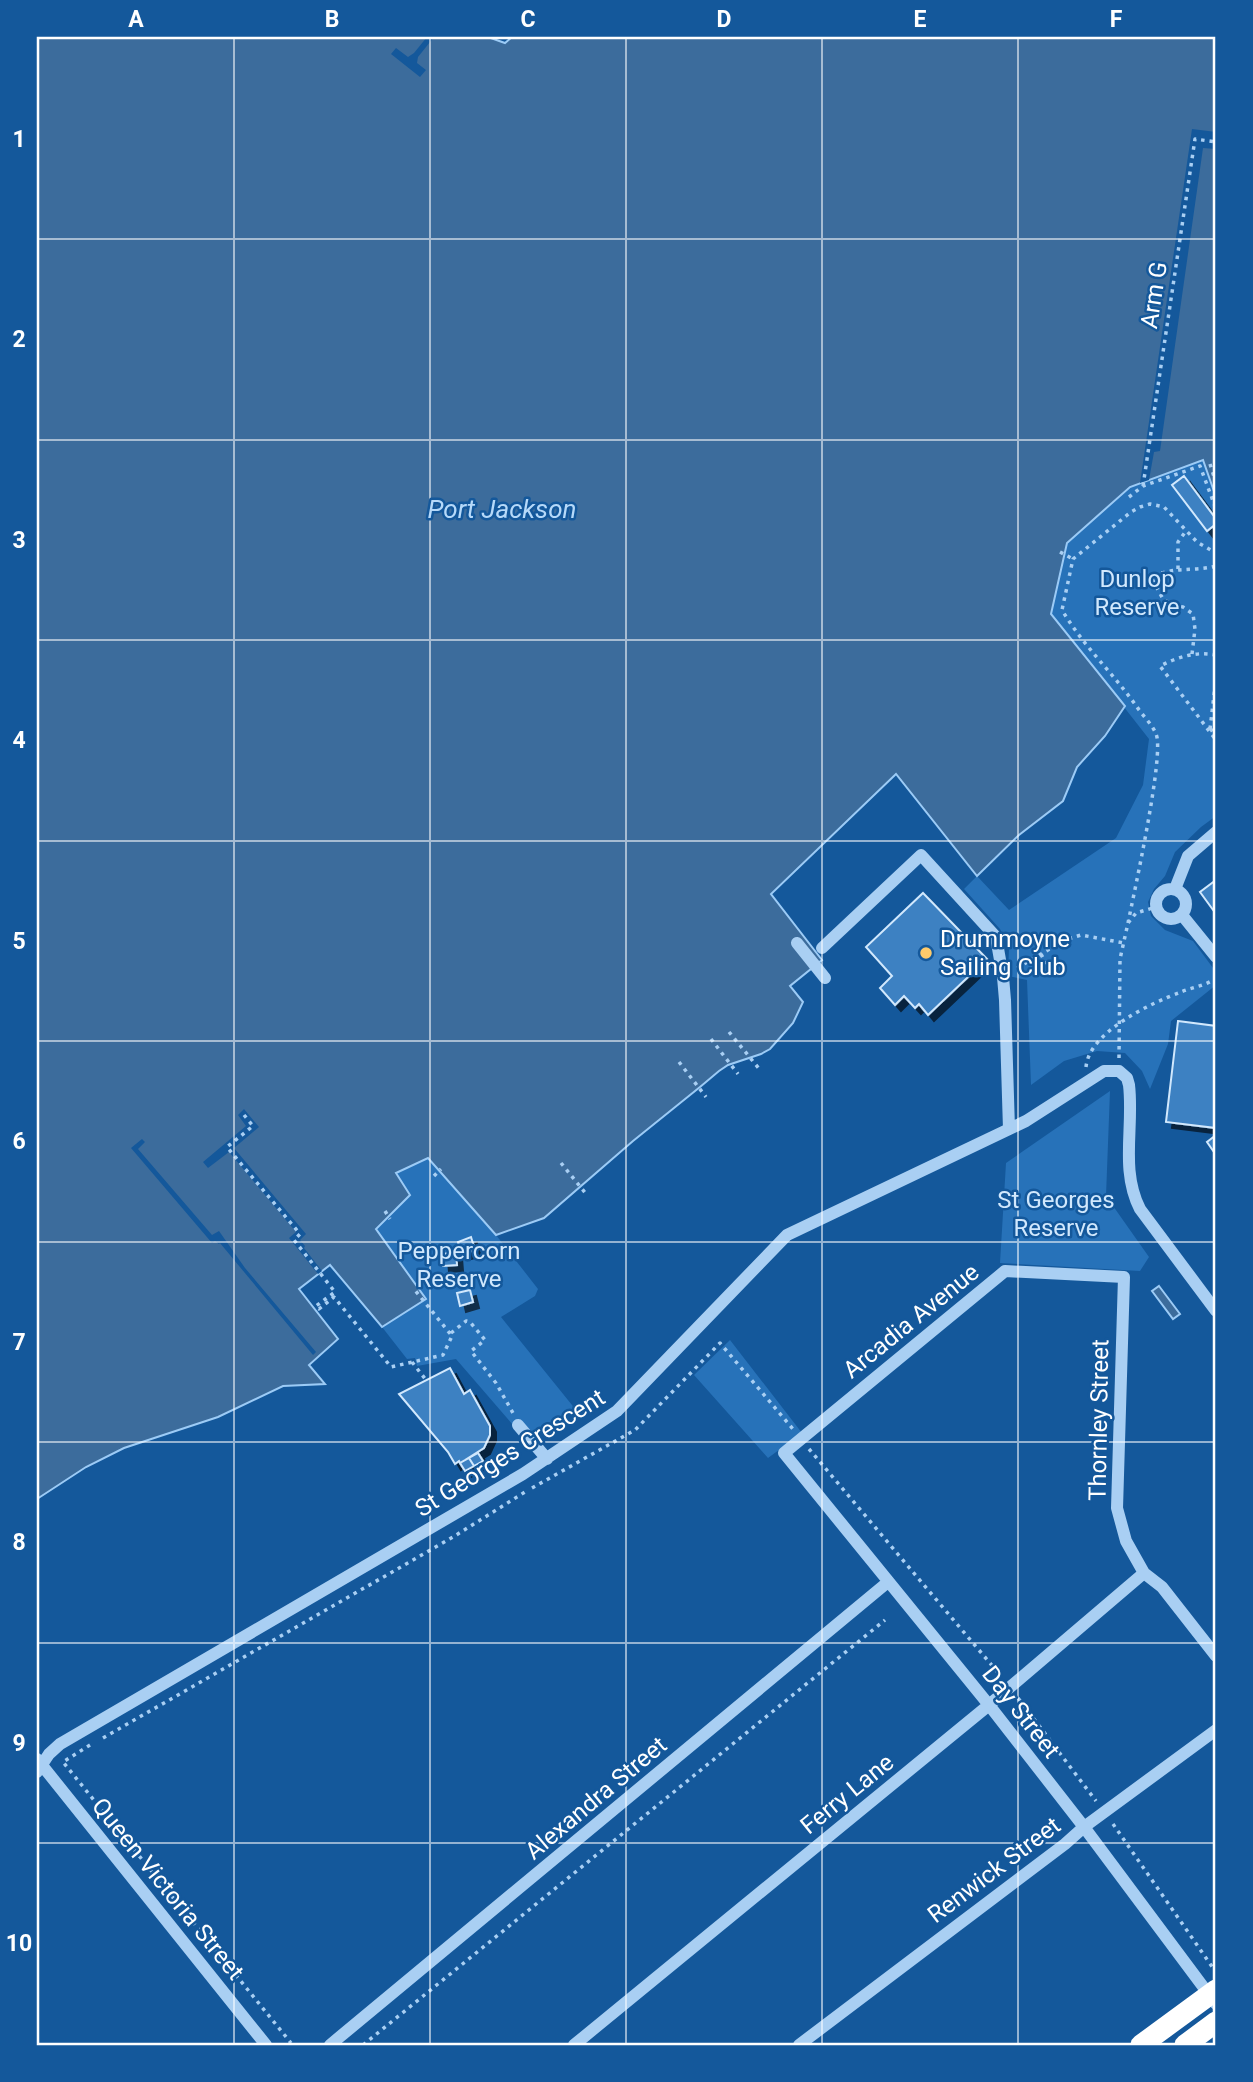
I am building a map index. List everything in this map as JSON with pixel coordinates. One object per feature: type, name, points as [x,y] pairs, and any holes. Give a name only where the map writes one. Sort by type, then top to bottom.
[{"type":"highway","points":[[1141,2045],[1214,1996]]},
{"type":"highway","points":[[1185,2045],[1216,2022]]},
{"type":"street","points":[[1175,889],[1188,856],[1216,832]]},
{"type":"street","points":[[822,948],[920,855],[996,937],[1003,976],[1010,1129]]},
{"type":"street","points":[[1175,889],[1186,900],[1182,915],[1173,920],[1160,915],[1156,907],[1157,897],[1164,890],[1175,889]]},
{"type":"street","points":[[1182,915],[1216,957]]},
{"type":"street","points":[[797,943],[825,978]]},
{"type":"street","name":"St Georges Crescent","points":[[38,1765],[60,1744],[547,1460],[617,1411],[787,1235],[1010,1129],[1104,1071],[1123,1074]]},
{"type":"street","points":[[1123,1074],[1130,1093],[1129,1170],[1133,1196],[1216,1311]]},
{"type":"street","name":"Arcadia Avenue","points":[[784,1453],[1005,1271],[1124,1277]]},
{"type":"street","name":"Thornley Street","points":[[1124,1277],[1117,1508],[1126,1541],[1144,1573],[1162,1587],[1216,1656]]},
{"type":"street","points":[[518,1425],[547,1460]]},
{"type":"street","name":"Day Street","points":[[784,1453],[989,1705],[1214,1996]]},
{"type":"street","name":"Ferry Lane","points":[[574,2045],[989,1705],[1144,1573]]},
{"type":"street","name":"Alexandra Street","points":[[330,2045],[888,1582]]},
{"type":"street","name":"Renwick Street","points":[[799,2045],[1084,1827],[1216,1730]]},
{"type":"street","name":"Queen Victoria Street","points":[[38,1765],[266,2045]]},
{"type":"path","name":"Arm G","points":[[1143,485],[1195,139],[1216,142]]},
{"type":"path","points":[[1210,464],[1216,483]]},
{"type":"path","points":[[1129,497],[1143,485],[1200,466],[1216,509]]},
{"type":"path","points":[[1123,1074],[1120,959],[1150,807],[1157,735],[1124,689],[1076,635],[1062,610],[1073,559],[1131,512],[1150,504],[1164,507],[1197,542],[1216,553]]},
{"type":"path","points":[[1178,569],[1178,542],[1186,530]]},
{"type":"path","points":[[1060,552],[1073,559]]},
{"type":"path","points":[[1192,654],[1195,629],[1193,614],[1163,599],[1151,577],[1164,570],[1202,570],[1216,566]]},
{"type":"path","points":[[1216,655],[1192,654],[1160,666],[1216,740]]},
{"type":"path","points":[[1210,731],[1216,678]]},
{"type":"path","points":[[1210,731],[1216,727]]},
{"type":"path","points":[[1128,923],[1136,913],[1156,907]]},
{"type":"path","points":[[1003,976],[1065,940],[1082,934],[1124,943]]},
{"type":"path","points":[[1041,954],[1045,964]]},
{"type":"path","points":[[1085,1083],[1087,1057],[1096,1043],[1121,1023],[1156,1002],[1208,984],[1216,978]]},
{"type":"path","points":[[729,1032],[761,1070]]},
{"type":"path","points":[[711,1039],[738,1074]]},
{"type":"path","points":[[679,1062],[706,1097]]},
{"type":"path","points":[[244,1115],[253,1126],[227,1147],[300,1234],[294,1240],[335,1292],[316,1306],[319,1309],[334,1297],[391,1367],[443,1355],[452,1336],[414,1289]]},
{"type":"path","points":[[561,1163],[587,1195]]},
{"type":"path","points":[[434,1176],[441,1169]]},
{"type":"path","points":[[385,1211],[390,1219]]},
{"type":"path","points":[[450,1333],[466,1321],[470,1322],[485,1340],[471,1351],[496,1382],[518,1425]]},
{"type":"path","points":[[720,1343],[1010,1687],[1105,1812],[1213,1968],[1216,1965]]},
{"type":"path","points":[[412,1362],[426,1380]]},
{"type":"path","name":"Alexandra Street","points":[[363,2045],[885,1620]]},
{"type":"path","name":"Queen Victoria Street","points":[[63,1762],[291,2043]]},
{"type":"green space","name":"Dunlop Reserve","points":[[1203,460],[1216,497],[1216,816],[1175,852],[1165,876],[1148,902],[1151,916],[1165,930],[1193,941],[1216,972],[1216,985],[1171,1021],[1168,1044],[1150,1089],[1142,1071],[1125,1053],[1097,1051],[1064,1061],[1031,1085],[1027,980],[1008,976],[1009,947],[1000,929],[964,889],[977,876],[1009,910],[1116,838],[1143,785],[1149,739],[1051,614],[1067,543],[1130,487]]},
{"type":"green space","name":"St Georges Reserve","points":[[1110,1091],[1106,1196],[1149,1257],[1140,1271],[1000,1263],[1006,1163]]},
{"type":"green space","name":"Peppercorn Reserve","points":[[428,1158],[496,1235],[538,1289],[535,1296],[501,1317],[576,1410],[526,1440],[456,1359],[417,1366],[415,1358],[407,1359],[382,1327],[418,1304],[375,1229],[410,1195],[396,1173]]},
{"type":"green space","points":[[730,1340],[802,1433],[768,1458],[694,1375]]},
{"type":"water","name":"Port Jackson","points":[[37,37],[488,37],[505,43],[512,37],[1216,37],[1216,497],[1203,460],[1130,487],[1067,543],[1051,614],[1125,706],[1105,736],[1077,767],[1063,801],[1019,835],[977,876],[896,774],[771,894],[822,960],[790,986],[803,1002],[793,1023],[770,1049],[719,1071],[544,1218],[496,1235],[428,1158],[396,1173],[410,1195],[376,1229],[426,1299],[382,1327],[330,1265],[299,1289],[338,1339],[309,1365],[325,1384],[283,1386],[218,1417],[124,1448],[86,1467],[37,1499]]},
{"type":"water","points":[[1159,1286],[1180,1314],[1173,1319],[1152,1291]]},
{"type":"pier","points":[[427,37],[434,37],[418,57],[417,63],[426,70],[420,77],[391,54],[396,48],[408,57]]},
{"type":"pier","points":[[1192,129],[1216,132],[1216,149],[1203,148],[1160,451],[1154,452],[1149,480],[1140,483]]},
{"type":"pier","points":[[244,1109],[259,1127],[234,1148],[306,1234],[300,1240],[322,1271],[318,1274],[289,1238],[296,1232],[229,1152],[208,1168],[203,1162],[246,1126],[238,1115]]},
{"type":"pier","points":[[142,1139],[145,1142],[138,1149],[212,1235],[219,1231],[245,1268],[316,1352],[313,1355],[220,1243],[212,1243],[131,1148]]},
{"type":"building","points":[[1184,476],[1216,519],[1216,524],[1207,531],[1172,485]]},
{"type":"building","points":[[1216,880],[1216,914],[1200,892]]},
{"type":"building","name":"Drummoyne Sailing Club","points":[[923,893],[987,959],[928,1015],[919,1004],[915,1008],[904,996],[895,1005],[880,988],[892,976],[866,947]]},
{"type":"building","points":[[1178,1021],[1216,1026],[1216,1128],[1166,1122]]},
{"type":"building","points":[[1216,1135],[1216,1155],[1207,1142]]},
{"type":"building","points":[[471,1237],[475,1250],[462,1254],[458,1242]]},
{"type":"building","points":[[456,1252],[457,1265],[443,1266],[442,1254]]},
{"type":"building","points":[[470,1290],[473,1302],[460,1306],[457,1293]]},
{"type":"building","points":[[450,1368],[464,1394],[470,1390],[490,1426],[490,1435],[484,1448],[455,1464],[399,1394]]},
{"type":"building","points":[[478,1453],[483,1461],[474,1466],[469,1458]]},
{"type":"building","points":[[469,1458],[474,1466],[465,1471],[460,1463]]},
{"type":"place","name":"Drummoyne Sailing Club","points":[[926,953]]}]
